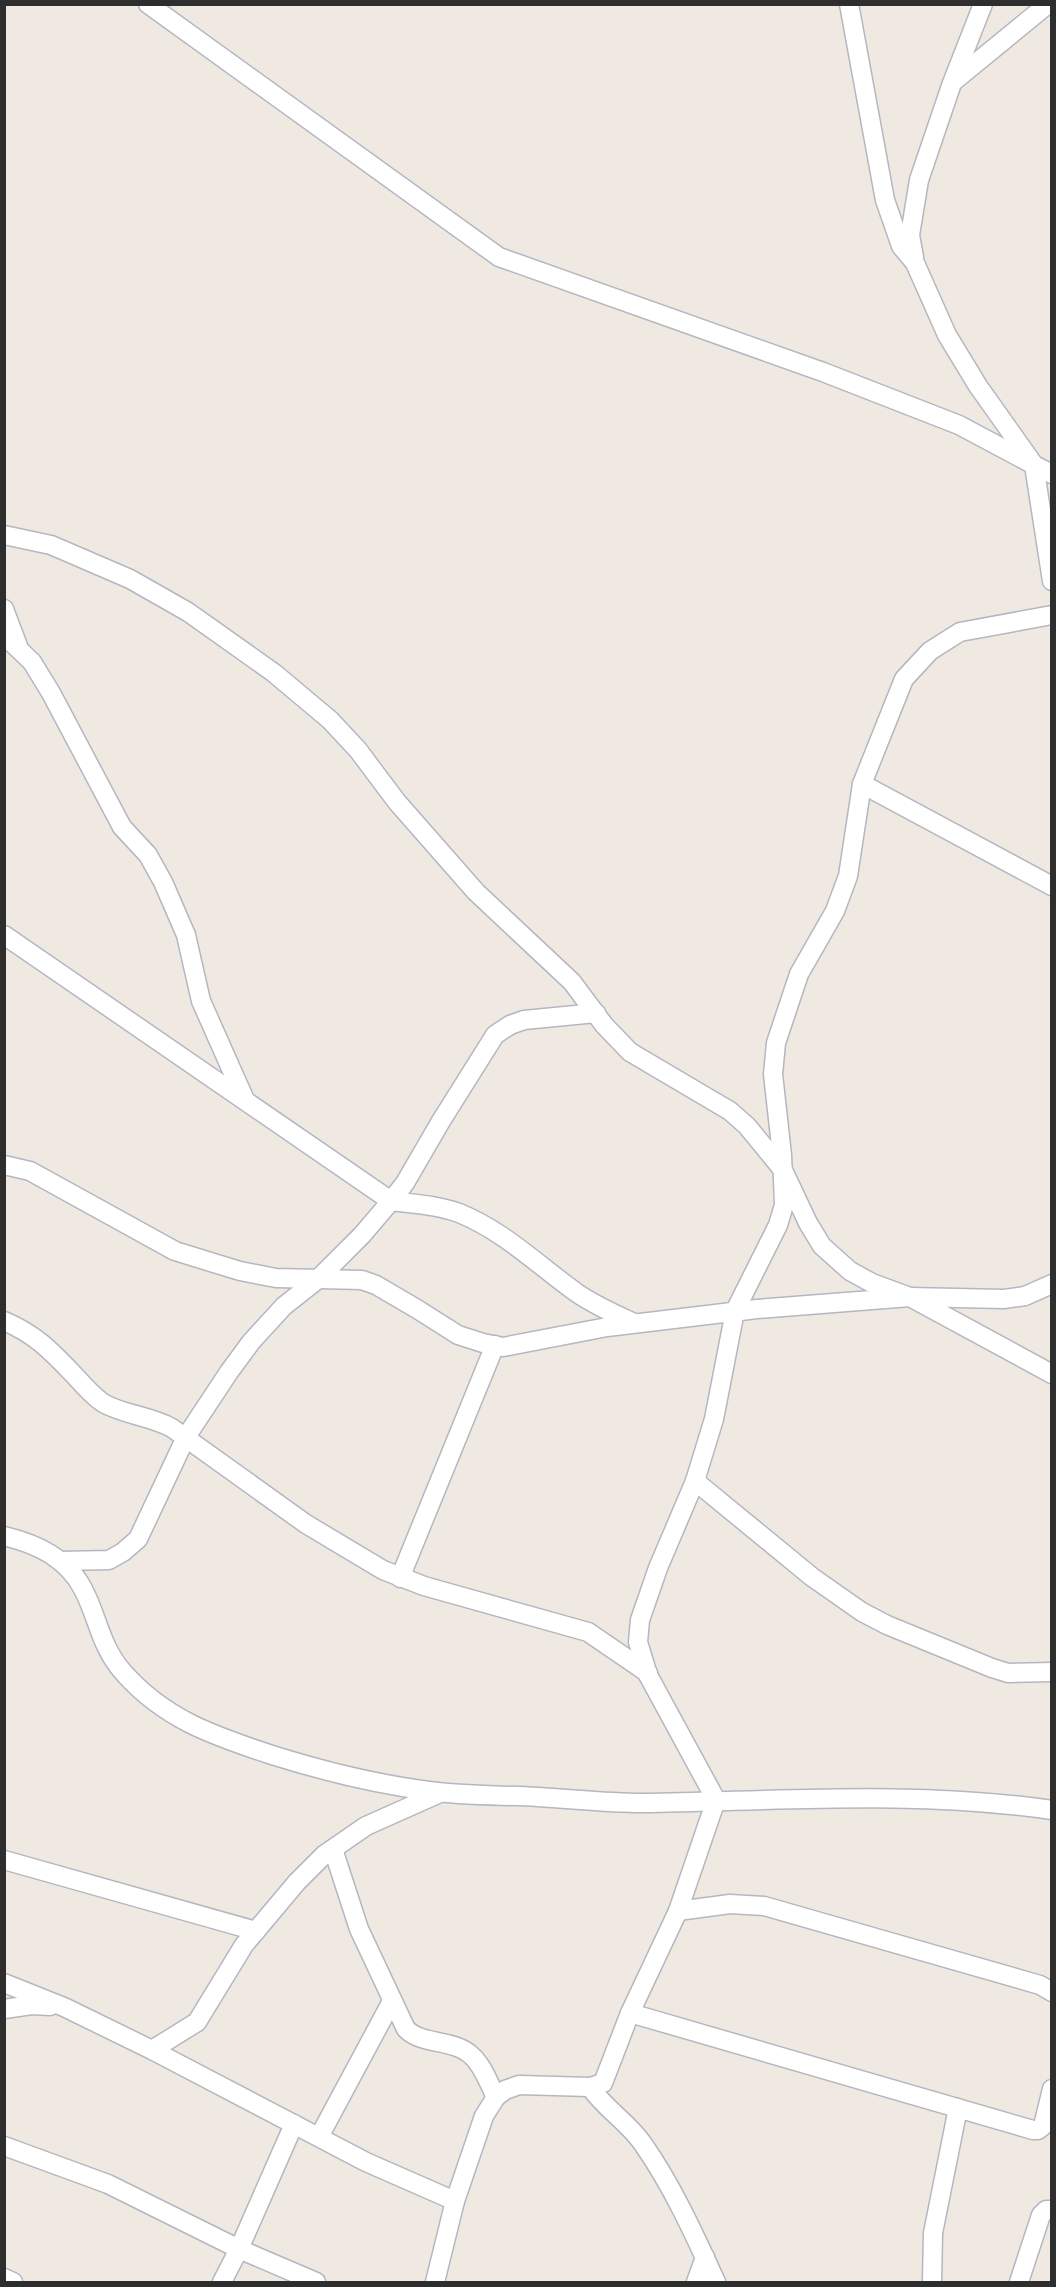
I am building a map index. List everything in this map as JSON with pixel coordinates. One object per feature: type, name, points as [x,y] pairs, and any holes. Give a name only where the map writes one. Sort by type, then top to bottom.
[{"type":"street","points":[[148,4],[500,257],[823,372],[959,425],[1052,474]]},
{"type":"street","points":[[849,4],[885,200],[901,246],[915,263]]},
{"type":"street","points":[[983,4],[952,83],[919,180],[910,235],[915,263],[947,335],[978,386],[1034,465],[1052,581]]},
{"type":"street","points":[[952,83],[1048,4]]},
{"type":"street","points":[[4,535],[51,545],[130,579],[188,612],[274,672],[330,720],[358,750],[397,802],[476,892],[572,982],[624,1045],[642,1060],[740,1118],[783,1170],[808,1223],[822,1246],[850,1271],[872,1283],[910,1297],[1052,1374]]},
{"type":"street","points":[[4,609],[19,647]]},
{"type":"street","points":[[435,2283],[455,2201],[484,2116],[496,2097],[505,2090],[519,2085],[590,2087],[603,2083],[630,2013],[678,1911],[716,1800],[648,1673],[638,1642],[640,1620],[658,1568],[695,1481],[714,1419],[735,1311],[778,1225],[785,1196],[773,1074],[776,1043],[799,974],[834,911],[848,876],[862,784],[904,679],[930,651],[960,632],[1052,615]]},
{"type":"street","points":[[4,635],[32,662],[51,693],[122,827],[148,855],[163,882],[186,935],[201,1002],[245,1101]]},
{"type":"street","points":[[862,784],[1052,886]]},
{"type":"street","points":[[4,935],[391,1201],[433,1206],[473,1219],[520,1249],[579,1294],[634,1323]]},
{"type":"street","points":[[60,1560],[109,1560],[138,1539],[186,1437],[251,1342],[284,1306],[317,1280],[362,1235],[391,1201],[405,1183],[495,1035],[510,1025],[524,1020],[596,1013]]},
{"type":"street","points":[[4,1165],[30,1171],[175,1251],[240,1271],[276,1278],[362,1280],[376,1285],[458,1335],[495,1345],[513,1345],[634,1323],[735,1311],[910,1297],[1004,1299],[1025,1296],[1052,1284]]},
{"type":"street","points":[[4,1321],[30,1333],[44,1344],[102,1402],[116,1409],[160,1421],[186,1437],[306,1524],[383,1570],[400,1578],[588,1632],[648,1673]]},
{"type":"street","points":[[400,1578],[495,1345]]},
{"type":"street","points":[[695,1481],[812,1577],[862,1612],[992,1668],[1008,1673],[1052,1672]]},
{"type":"street","points":[[4,1536],[40,1547],[60,1560],[74,1575],[84,1590],[103,1642],[121,1670],[162,1708],[183,1722],[222,1738],[326,1770],[375,1782],[442,1792],[639,1803],[865,1798],[1002,1803],[1052,1810]]},
{"type":"street","points":[[152,2050],[197,2022],[244,1945],[297,1882],[333,1849],[366,1826],[442,1792]]},
{"type":"street","points":[[333,1849],[359,1929],[401,2020],[410,2033],[416,2037],[449,2044],[473,2056],[496,2097]]},
{"type":"street","points":[[4,1860],[256,1931]]},
{"type":"street","points":[[678,1911],[730,1904],[764,1906],[1040,1985],[1052,1992]]},
{"type":"street","points":[[4,1983],[64,2007],[152,2050],[366,2162],[455,2201]]},
{"type":"street","points":[[319,2137],[392,2001]]},
{"type":"street","points":[[4,2009],[32,2005],[64,2007]]},
{"type":"street","points":[[630,2013],[1033,2130],[1038,2130],[1045,2121],[1052,2089]]},
{"type":"street","points":[[590,2087],[600,2101],[628,2126],[644,2146],[691,2227],[716,2283]]},
{"type":"street","points":[[932,2283],[933,2233],[958,2108]]},
{"type":"street","points":[[222,2283],[294,2124]]},
{"type":"street","points":[[4,2146],[108,2184],[239,2249],[315,2283]]},
{"type":"street","points":[[1019,2283],[1041,2215],[1046,2210],[1052,2210]]},
{"type":"street","points":[[696,2283],[705,2257]]},
{"type":"street","points":[[4,2278],[13,2283]]}]
